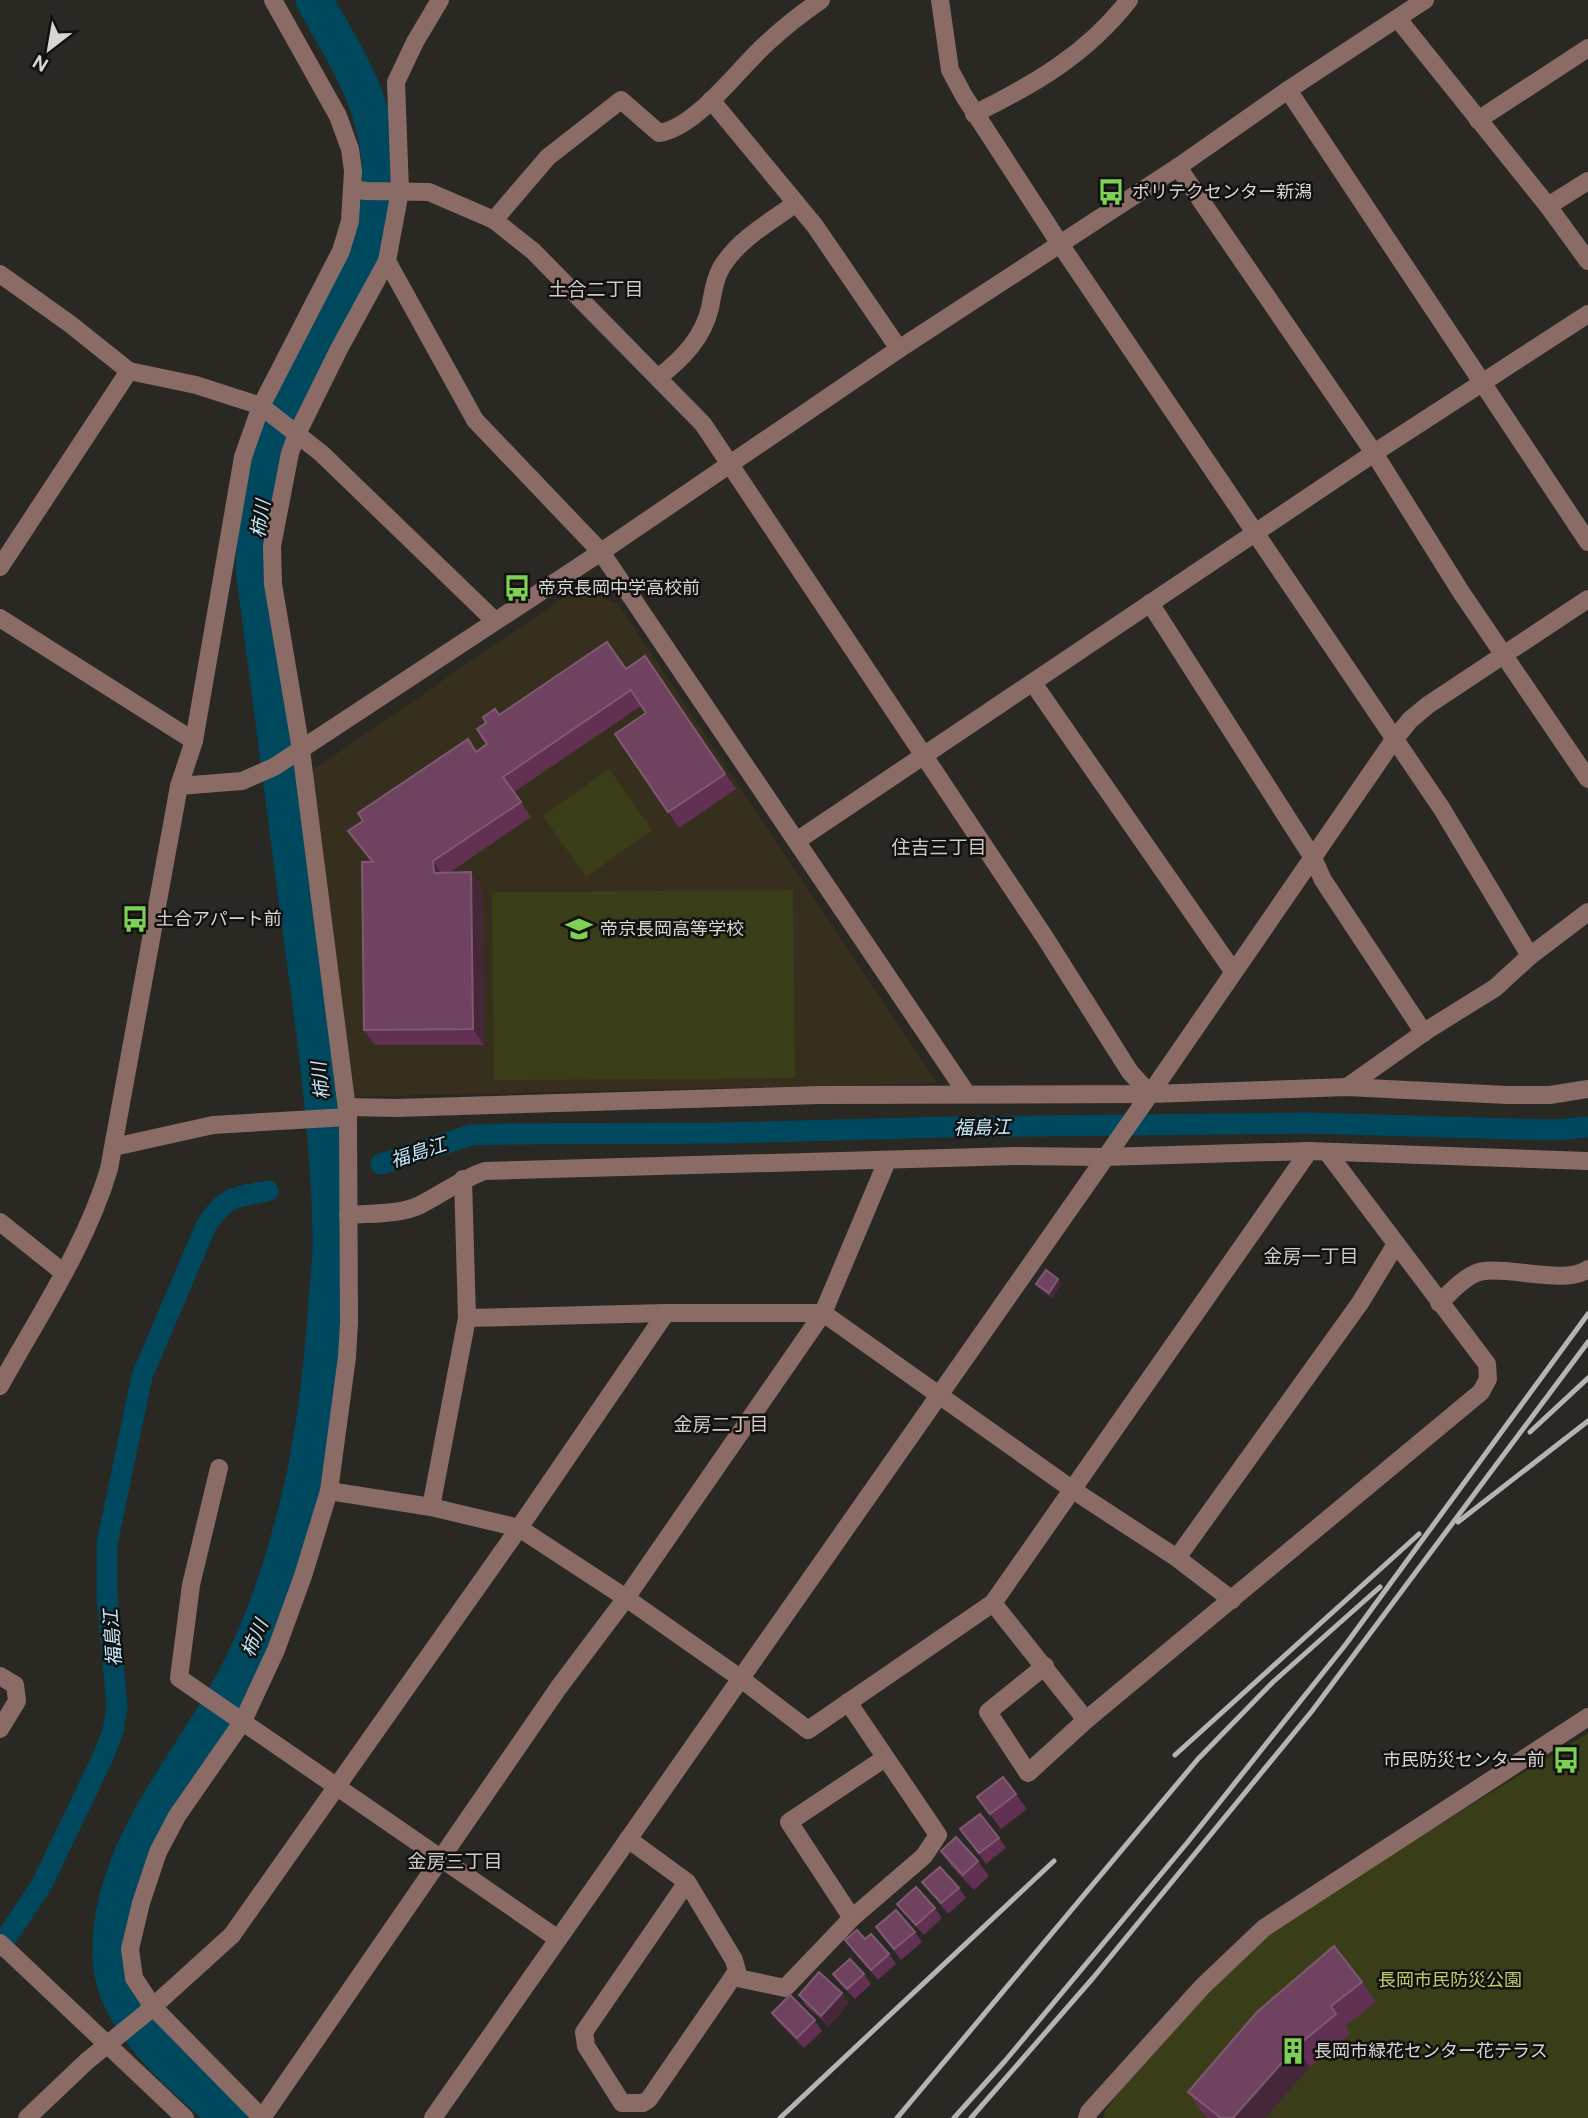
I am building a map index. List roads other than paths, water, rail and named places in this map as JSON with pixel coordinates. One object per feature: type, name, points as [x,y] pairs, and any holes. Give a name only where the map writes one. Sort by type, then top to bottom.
[{"type":"street","points":[[0,1385],[64,1273],[102,1192],[114,1147],[179,786],[194,741],[243,457],[261,405],[341,251],[360,190],[338,116],[273,0]]},
{"type":"street","points":[[440,0],[415,42],[396,82],[396,192],[387,261],[339,349],[290,453],[272,554],[273,584],[294,754],[345,1114],[348,1215],[347,1357],[329,1491],[276,1650],[240,1718],[177,1816],[158,1852],[147,1882],[130,1949],[134,1978],[149,2010],[262,2118],[559,1688],[626,1598],[823,1313],[887,1161]]},
{"type":"street","points":[[494,220],[548,157],[621,100],[659,133],[673,131],[711,100],[764,45],[821,0]]},
{"type":"street","points":[[940,0],[950,70],[974,114],[1393,741],[1442,809],[1530,956]]},
{"type":"street","points":[[974,114],[1019,92],[1068,61],[1115,18],[1129,0]]},
{"type":"street","points":[[179,786],[229,783],[257,775],[294,754],[601,552],[899,349],[1178,167],[1288,90],[1425,0]]},
{"type":"street","points":[[1398,19],[1548,206],[1588,261]]},
{"type":"street","points":[[1478,120],[1588,48]]},
{"type":"street","points":[[1288,90],[1588,542]]},
{"type":"street","points":[[711,100],[815,226],[899,349]]},
{"type":"street","points":[[1178,167],[1374,453],[1461,592],[1588,779]]},
{"type":"street","points":[[1548,206],[1588,181]]},
{"type":"street","points":[[360,190],[429,192],[494,220],[533,251],[703,424],[1044,936],[1146,1099]]},
{"type":"street","points":[[659,377],[680,360],[699,337],[705,326],[713,290],[723,264],[746,240],[796,203]]},
{"type":"street","points":[[387,261],[475,420],[601,552],[967,1094]]},
{"type":"street","points":[[0,274],[70,324],[129,371],[197,385],[261,405],[351,481],[495,621]]},
{"type":"street","points":[[798,840],[1374,453],[1588,314]]},
{"type":"street","points":[[0,567],[129,371]]},
{"type":"street","points":[[433,2118],[941,1395],[1393,741],[1410,720],[1428,705],[1588,600]]},
{"type":"street","points":[[1150,603],[1313,858],[1323,880],[1424,1033]]},
{"type":"street","points":[[0,618],[194,741]]},
{"type":"street","points":[[1033,683],[1233,971]]},
{"type":"street","points":[[1347,1087],[1494,988],[1530,956],[1588,912]]},
{"type":"street","points":[[114,1147],[213,1125],[303,1119],[397,1108],[821,1095],[967,1094],[1146,1099],[1347,1087],[1507,1095],[1550,1094],[1588,1089]]},
{"type":"street","points":[[348,1215],[402,1211],[419,1206],[463,1179],[485,1171],[887,1161],[1110,1151],[1318,1151],[1588,1161]]},
{"type":"street","points":[[1045,1666],[988,1712],[1028,1773],[1086,1720],[1481,1392],[1488,1379],[1487,1364],[1396,1244],[1318,1151]]},
{"type":"street","points":[[329,1491],[431,1507],[519,1528],[626,1598],[740,1678],[808,1730],[993,1603],[1318,1151]]},
{"type":"street","points":[[431,1507],[467,1318],[463,1179]]},
{"type":"street","points":[[0,1222],[64,1273]]},
{"type":"street","points":[[1177,1558],[1360,1303],[1396,1244]]},
{"type":"street","points":[[1439,1303],[1467,1279],[1483,1271],[1574,1275],[1588,1269]]},
{"type":"street","points":[[467,1318],[666,1313],[823,1313],[1073,1490],[1177,1558],[1232,1600]]},
{"type":"street","points":[[27,2118],[113,2038],[149,2010],[232,1935],[519,1528],[666,1313]]},
{"type":"street","points":[[219,1468],[191,1585],[179,1678],[558,1939]]},
{"type":"street","points":[[993,1603],[1086,1720]]},
{"type":"street","points":[[0,1676],[15,1685],[17,1701],[0,1730]]},
{"type":"street","points":[[733,1977],[785,1988],[852,1918],[924,1856],[938,1835],[848,1702]]},
{"type":"street","points":[[1087,2118],[1089,2112],[1202,1987],[1264,1928],[1588,1717]]},
{"type":"street","points":[[852,1918],[789,1822],[885,1758]]},
{"type":"street","points":[[628,1839],[687,1882],[734,1960],[737,1971],[649,2099],[643,2103],[622,2103],[586,2046],[584,2032],[687,1882]]},
{"type":"street","points":[[0,1943],[113,2038],[185,2118]]},
{"type":"waterway","name":"柿川","points":[[229,2118],[172,2066],[137,2025],[115,1980],[111,1956],[114,1917],[123,1879],[138,1843],[238,1674],[269,1601],[287,1548],[306,1471],[322,1364],[331,1250],[324,1116],[254,570],[257,520],[276,440],[292,401],[349,293],[365,256],[376,218],[381,178],[376,134],[365,98],[314,0]]},
{"type":"waterway","name":"福島江","points":[[381,1164],[471,1135],[1306,1123],[1555,1130],[1588,1127]]},
{"type":"waterway","name":"福島江","points":[[0,1947],[41,1886],[113,1731],[117,1707],[107,1595],[107,1544],[142,1376],[206,1226],[225,1203],[268,1191]]},
{"type":"railway","points":[[954,2118],[1187,1843],[1346,1644],[1588,1314]]},
{"type":"railway","points":[[971,2118],[1093,1978],[1312,1711],[1588,1342]]},
{"type":"railway","points":[[1530,1432],[1588,1378]]},
{"type":"railway","points":[[1458,1522],[1588,1421]]},
{"type":"railway","points":[[1175,1755],[1419,1534]]},
{"type":"railway","points":[[897,2118],[1198,1759],[1273,1682],[1380,1587]]},
{"type":"railway","points":[[780,2118],[1054,1861]]},
{"type":"place","name":"ポリテクセンター新潟","points":[[1111,192]]},
{"type":"place","name":"帝京長岡中学高校前","points":[[517,588]]},
{"type":"place","name":"土合アパート前","points":[[135,919]]},
{"type":"place","name":"帝京長岡高等学校","points":[[579,929]]},
{"type":"place","name":"市民防災センター前","points":[[1566,1760]]},
{"type":"place","name":"長岡市緑花センター花テラス","points":[[1293,2051]]},
{"type":"district","name":"土合二丁目","points":[[596,289]]},
{"type":"district","name":"住吉三丁目","points":[[939,847]]},
{"type":"district","name":"金房一丁目","points":[[1311,1256]]},
{"type":"district","name":"金房二丁目","points":[[721,1424]]},
{"type":"district","name":"金房三丁目","points":[[455,1861]]},
{"type":"park label","name":"長岡市民防災公園","points":[[1450,1980]]}]
